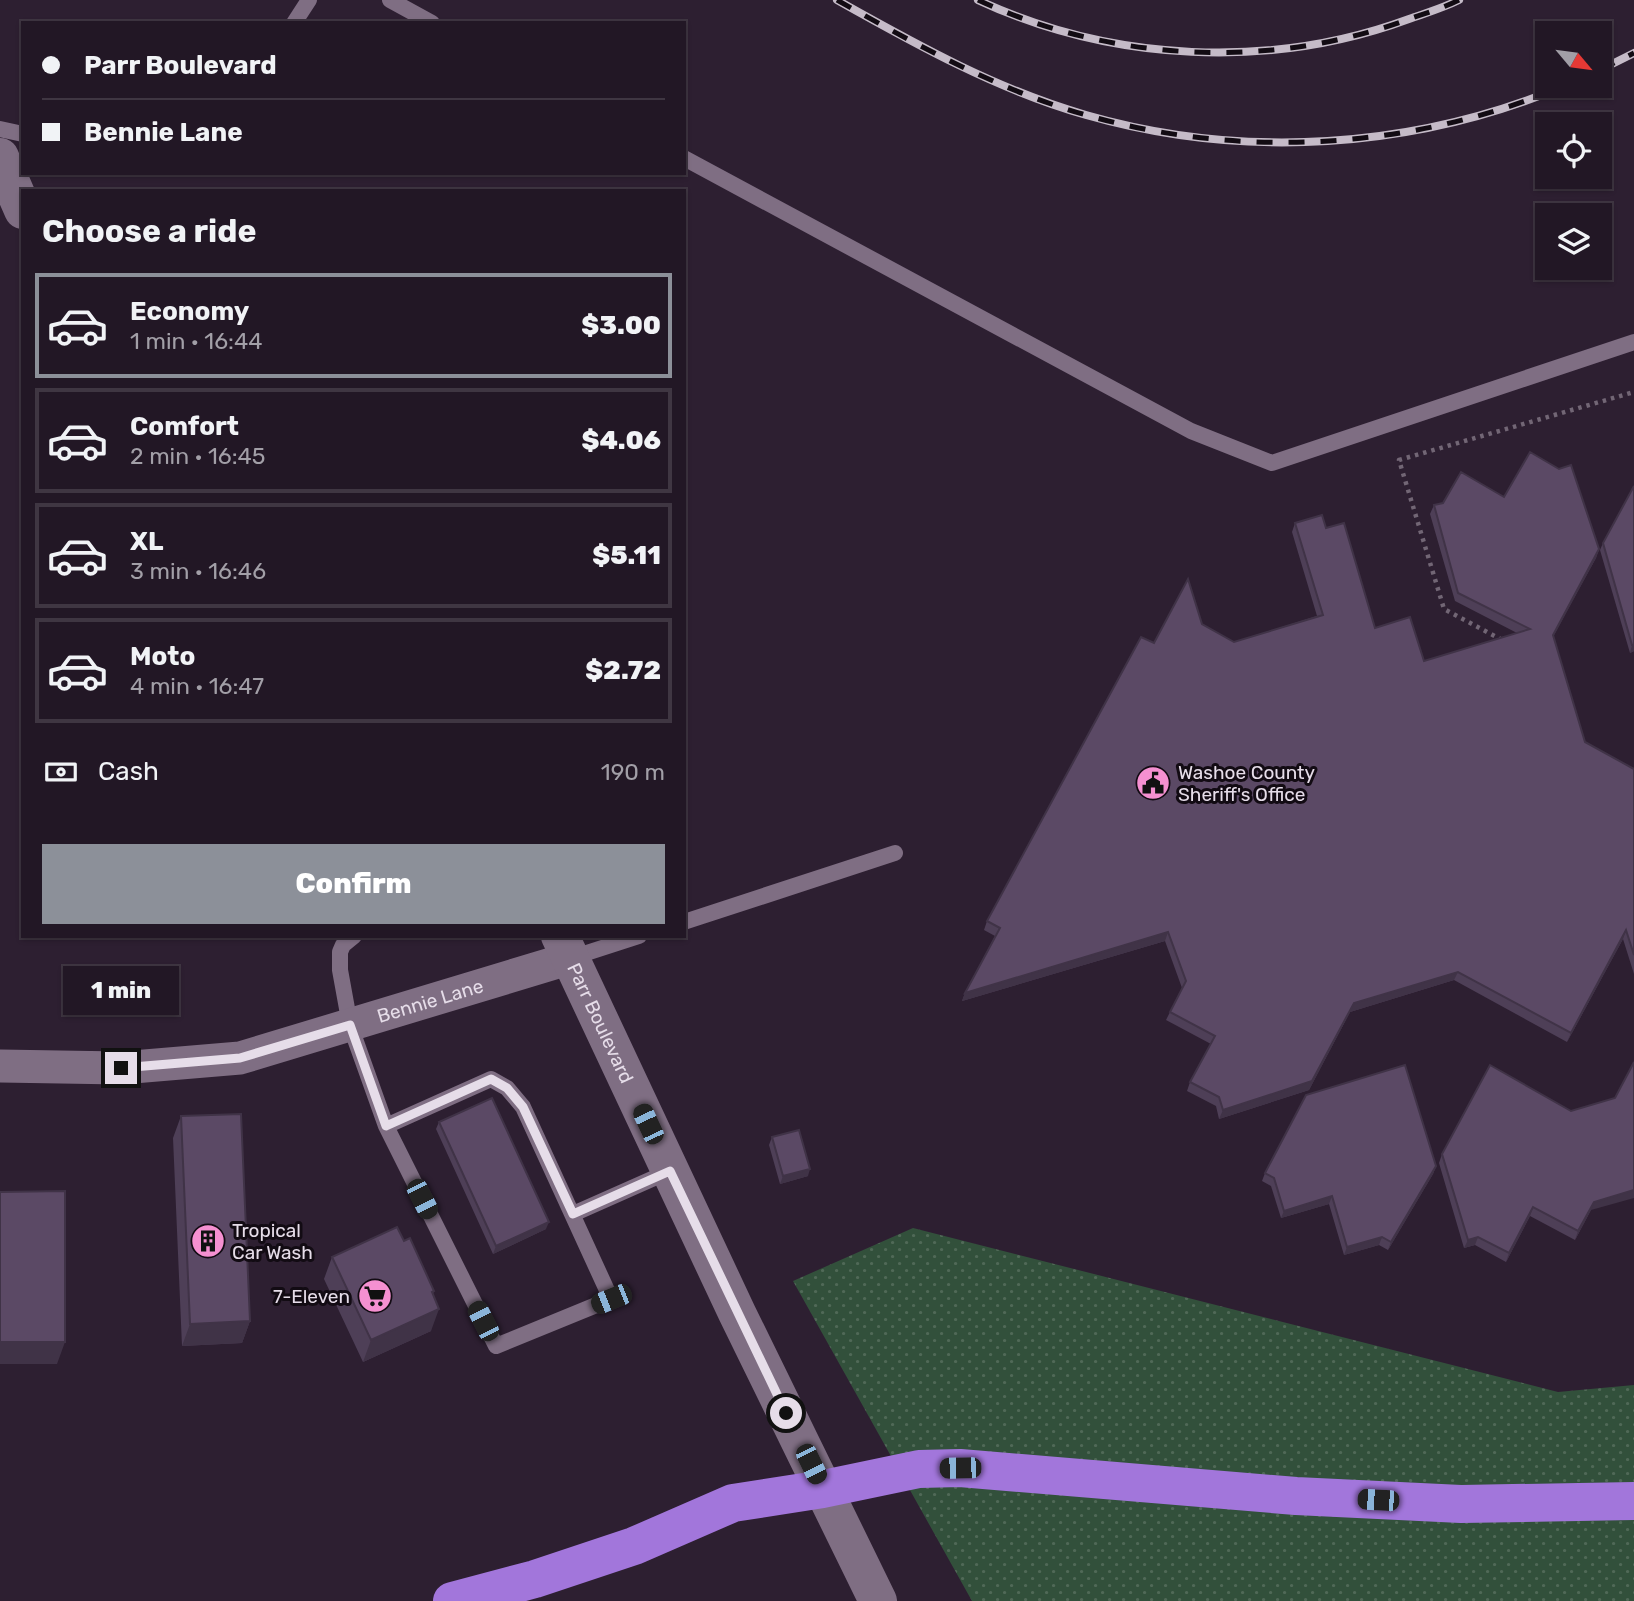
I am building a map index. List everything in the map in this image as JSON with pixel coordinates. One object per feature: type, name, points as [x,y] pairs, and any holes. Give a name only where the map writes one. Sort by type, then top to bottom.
[{"type":"highway","points":[[452,1601],[535,1579],[634,1546],[733,1503],[823,1489],[919,1469],[960,1468],[1296,1496],[1461,1504],[1634,1501]]},
{"type":"main road","points":[[0,157],[21,205]]},
{"type":"main road","name":"Parr Boulevard","points":[[565,947],[878,1601]]},
{"type":"street","name":"Bennie Lane","points":[[0,1066],[121,1068],[240,1058],[350,1025],[565,947]]},
{"type":"lane","points":[[295,21],[309,0]]},
{"type":"lane","points":[[390,0],[428,21]]},
{"type":"lane","points":[[0,129],[21,134]]},
{"type":"lane","points":[[686,159],[1191,431],[1272,463],[1634,342]]},
{"type":"lane","points":[[686,921],[895,853]]},
{"type":"lane","points":[[351,938],[343,944],[340,952],[340,970],[350,1025],[386,1126],[496,1346],[611,1299],[523,1107],[507,1088],[491,1079],[386,1126]]},
{"type":"lane","points":[[565,947],[626,938]]},
{"type":"lane","points":[[573,1214],[670,1171]]},
{"type":"path","points":[[1509,643],[1444,609],[1399,460],[1634,392]]},
{"type":"green space","points":[[913,1228],[1558,1392],[1634,1385],[1634,1601],[972,1601],[793,1281]]},
{"type":"building","points":[[1530,452],[1559,469],[1571,465],[1599,549],[1553,635],[1585,742],[1634,769],[1634,955],[1626,930],[1571,1033],[1458,972],[1354,1003],[1312,1081],[1223,1110],[1219,1097],[1190,1082],[1215,1036],[1170,1012],[1186,981],[1168,932],[965,993],[1000,928],[987,921],[1141,637],[1154,643],[1188,579],[1202,624],[1234,642],[1323,615],[1295,523],[1322,515],[1326,528],[1344,523],[1375,628],[1410,617],[1424,661],[1530,629],[1458,593],[1434,505],[1443,503],[1461,472],[1504,497]]},
{"type":"building","points":[[1634,486],[1634,645],[1632,645],[1603,543]]},
{"type":"building","points":[[1634,1062],[1634,1190],[1594,1202],[1578,1231],[1533,1207],[1509,1253],[1478,1237],[1468,1240],[1442,1154],[1490,1065],[1571,1111],[1615,1098]]},
{"type":"building","points":[[1405,1065],[1436,1166],[1391,1242],[1382,1237],[1347,1247],[1332,1196],[1284,1211],[1274,1178],[1265,1173],[1306,1095]]},
{"type":"building","points":[[492,1098],[549,1222],[496,1246],[439,1122]]},
{"type":"building","name":"Tropical Car Wash","points":[[241,1114],[250,1321],[190,1324],[181,1116]]},
{"type":"building","points":[[799,1130],[810,1169],[783,1176],[772,1137]]},
{"type":"building","points":[[65,1191],[65,1342],[0,1342],[0,1192]]},
{"type":"building","name":"7-Eleven","points":[[397,1227],[404,1241],[410,1238],[434,1291],[432,1292],[439,1309],[371,1340],[332,1257]]},
{"type":"railway","points":[[837,0],[928,50],[1053,105],[1145,129],[1206,138],[1267,142],[1328,141],[1388,135],[1448,123],[1535,97]]},
{"type":"railway","points":[[978,0],[1029,21],[1082,36],[1136,47],[1192,52],[1247,52],[1302,46],[1356,35],[1459,0]]},
{"type":"railway","points":[[1612,64],[1634,53]]},
{"type":"place","name":"Washoe County Sheriff's Office","points":[[1153,783]]},
{"type":"place","name":"Tropical Car Wash","points":[[208,1241]]},
{"type":"place","name":"7-Eleven","points":[[375,1296]]},
{"type":"route","points":[[121,1068],[240,1058],[350,1025],[386,1126],[491,1079],[507,1088],[523,1107],[573,1214],[670,1171],[786,1413]]}]
